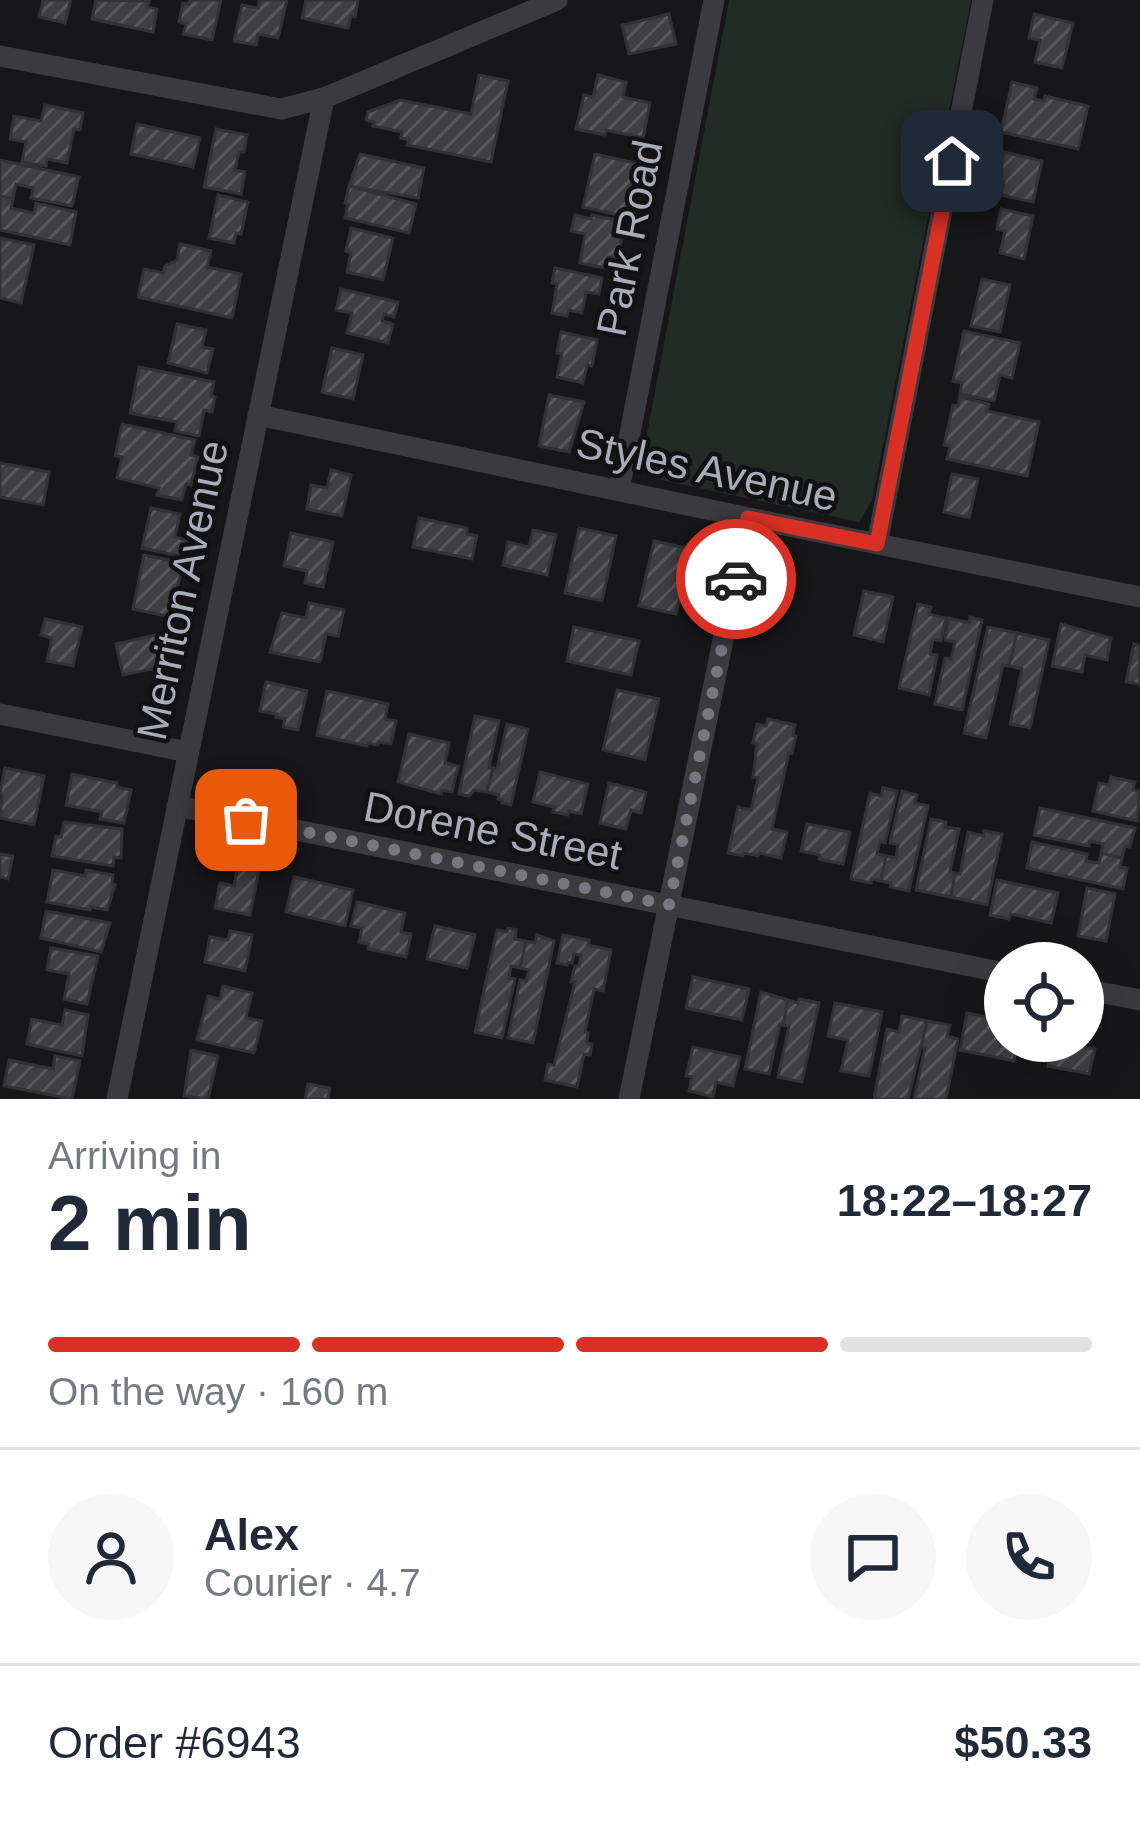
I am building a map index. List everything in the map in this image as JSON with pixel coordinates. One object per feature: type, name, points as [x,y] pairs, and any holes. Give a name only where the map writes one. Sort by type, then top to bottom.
[{"type":"street","points":[[0,56],[281,109],[324,98],[557,0]]},
{"type":"street","name":"Park Road","points":[[619,490],[714,0]]},
{"type":"street","points":[[877,544],[983,0]]},
{"type":"street","name":"Merriton Avenue","points":[[117,1099],[324,98]]},
{"type":"street","name":"Styles Avenue","points":[[258,415],[1140,597]]},
{"type":"street","points":[[629,1099],[748,518]]},
{"type":"street","points":[[0,714],[188,752]]},
{"type":"street","name":"Dorene Street","points":[[177,806],[984,969]]},
{"type":"street","points":[[1104,992],[1140,1000]]},
{"type":"shaded area","points":[[729,0],[971,0],[872,501],[859,522],[648,477],[642,460]]},
{"type":"building","points":[[43,0],[71,0],[65,23],[39,17]]},
{"type":"building","points":[[96,0],[149,1],[147,7],[157,9],[153,32],[92,19]]},
{"type":"building","points":[[221,0],[212,40],[183,34],[186,24],[179,22],[183,3]]},
{"type":"building","points":[[260,0],[287,0],[278,38],[258,34],[256,45],[234,41],[242,5],[258,8]]},
{"type":"building","points":[[306,0],[358,0],[348,28],[302,18]]},
{"type":"building","points":[[669,14],[676,44],[629,54],[622,25]]},
{"type":"building","points":[[1034,14],[1073,23],[1062,68],[1035,62],[1040,40],[1029,38]]},
{"type":"building","points":[[479,75],[508,81],[491,162],[407,145],[409,140],[401,138],[402,132],[366,120],[368,112],[400,100],[471,114]]},
{"type":"building","points":[[598,75],[626,82],[623,97],[650,103],[643,138],[576,129],[584,95],[593,97]]},
{"type":"building","points":[[1012,82],[1037,88],[1034,99],[1044,101],[1045,96],[1088,106],[1078,149],[1001,132]]},
{"type":"building","points":[[45,105],[83,113],[80,130],[74,129],[67,163],[22,162],[26,142],[10,139],[14,116],[41,121]]},
{"type":"building","points":[[137,124],[200,138],[193,167],[131,154]]},
{"type":"building","points":[[216,129],[247,135],[235,170],[245,172],[241,194],[204,187]]},
{"type":"building","points":[[1004,152],[1042,161],[1033,202],[1001,195],[1004,182],[997,181]]},
{"type":"building","points":[[360,154],[424,168],[418,198],[349,186]]},
{"type":"building","points":[[595,154],[639,164],[627,217],[583,207]]},
{"type":"building","points":[[0,160],[79,177],[72,206],[31,198],[33,188],[16,184],[13,199],[0,196]]},
{"type":"building","points":[[349,186],[416,204],[409,233],[345,218]]},
{"type":"building","points":[[218,195],[248,202],[241,234],[236,233],[234,243],[209,238]]},
{"type":"building","points":[[0,196],[13,199],[11,208],[34,213],[36,203],[76,212],[70,245],[0,230]]},
{"type":"building","points":[[1001,209],[1033,216],[1024,259],[1000,253],[1005,231],[997,229]]},
{"type":"building","points":[[575,215],[616,220],[613,236],[622,238],[617,259],[608,257],[605,268],[580,263],[585,234],[571,231]]},
{"type":"building","points":[[351,228],[393,238],[383,280],[347,272]]},
{"type":"building","points":[[0,238],[34,245],[21,303],[0,298]]},
{"type":"building","points":[[180,244],[211,251],[207,267],[241,274],[232,318],[138,297],[144,269],[163,273],[165,266],[177,260]]},
{"type":"building","points":[[555,268],[602,278],[599,294],[586,292],[582,313],[552,313]]},
{"type":"building","points":[[982,279],[1010,285],[1000,332],[971,326]]},
{"type":"building","points":[[341,289],[398,302],[394,317],[384,314],[382,321],[393,324],[388,343],[347,333],[352,313],[336,310]]},
{"type":"building","points":[[177,324],[206,330],[202,347],[213,349],[207,373],[168,363]]},
{"type":"building","points":[[964,331],[1020,343],[1012,378],[1000,375],[994,401],[960,394],[962,383],[953,381]]},
{"type":"building","points":[[561,332],[597,340],[583,383],[557,377]]},
{"type":"building","points":[[332,348],[363,355],[353,399],[322,392]]},
{"type":"building","points":[[139,367],[214,382],[212,412],[204,410],[199,436],[175,431],[177,422],[130,413]]},
{"type":"building","points":[[549,395],[584,402],[569,452],[539,446]]},
{"type":"building","points":[[960,397],[989,404],[987,411],[1039,422],[1027,476],[947,459],[950,446],[944,445],[953,405],[958,406]]},
{"type":"building","points":[[122,424],[195,440],[191,455],[198,457],[182,500],[157,495],[159,488],[117,478],[122,457],[115,456]]},
{"type":"building","points":[[0,463],[49,472],[43,505],[0,497]]},
{"type":"building","points":[[331,470],[351,475],[342,516],[307,509],[311,485],[327,488]]},
{"type":"building","points":[[952,474],[978,479],[969,518],[944,512]]},
{"type":"building","points":[[151,508],[180,514],[175,537],[187,540],[184,557],[142,548]]},
{"type":"building","points":[[419,518],[467,528],[467,534],[477,536],[472,559],[413,547]]},
{"type":"building","points":[[579,528],[616,536],[602,601],[565,593]]},
{"type":"building","points":[[533,530],[556,535],[547,575],[503,565],[508,542],[529,547]]},
{"type":"building","points":[[291,533],[333,542],[323,587],[305,583],[307,571],[284,566]]},
{"type":"building","points":[[654,541],[691,549],[676,614],[639,606]]},
{"type":"building","points":[[144,555],[183,563],[171,617],[133,609]]},
{"type":"building","points":[[864,591],[893,597],[883,642],[854,635]]},
{"type":"building","points":[[309,603],[344,610],[338,636],[326,634],[320,662],[270,652],[282,613],[306,618]]},
{"type":"building","points":[[918,604],[931,607],[929,614],[946,618],[941,641],[933,639],[930,654],[937,655],[929,695],[899,688]]},
{"type":"building","points":[[970,617],[982,620],[962,710],[935,704],[945,658],[951,659],[955,642],[945,640],[949,618],[969,623]]},
{"type":"building","points":[[45,619],[82,627],[73,666],[47,661],[52,638],[41,635]]},
{"type":"building","points":[[1061,624],[1111,638],[1107,660],[1085,655],[1082,672],[1052,666]]},
{"type":"building","points":[[574,627],[639,641],[631,675],[567,661]]},
{"type":"building","points":[[988,627],[1017,633],[1009,666],[1003,665],[986,738],[964,733]]},
{"type":"building","points":[[1017,633],[1049,640],[1030,728],[1010,724],[1022,669],[1009,666]]},
{"type":"building","points":[[160,634],[167,666],[123,675],[116,644]]},
{"type":"building","points":[[1134,644],[1140,646],[1140,684],[1126,682]]},
{"type":"building","points":[[266,682],[307,691],[298,730],[283,727],[285,719],[277,714],[260,711]]},
{"type":"building","points":[[617,690],[659,699],[645,760],[603,750]]},
{"type":"building","points":[[327,691],[388,704],[385,719],[396,721],[391,744],[367,746],[317,735]]},
{"type":"building","points":[[475,716],[499,721],[487,792],[474,790],[469,796],[459,794]]},
{"type":"building","points":[[768,719],[795,725],[772,829],[787,832],[781,858],[728,853],[738,807],[751,810],[758,778],[753,777],[757,744],[753,743],[757,724],[766,726]]},
{"type":"building","points":[[507,724],[528,729],[511,805],[487,792]]},
{"type":"building","points":[[409,734],[449,743],[445,763],[458,766],[452,792],[441,790],[441,794],[398,782]]},
{"type":"building","points":[[5,768],[44,776],[34,825],[0,818]]},
{"type":"building","points":[[540,772],[588,784],[581,814],[553,812],[554,807],[533,802]]},
{"type":"building","points":[[72,774],[131,790],[124,823],[100,819],[102,812],[66,805]]},
{"type":"building","points":[[1111,777],[1135,782],[1133,790],[1140,791],[1137,821],[1093,811],[1099,783],[1109,785]]},
{"type":"building","points":[[609,783],[646,792],[641,813],[631,810],[626,829],[600,823]]},
{"type":"building","points":[[883,788],[897,791],[885,843],[880,841],[877,854],[886,856],[881,881],[851,879],[870,793],[881,796]]},
{"type":"building","points":[[902,791],[917,795],[915,803],[928,806],[909,891],[881,881],[886,856],[896,858],[898,845],[890,843]]},
{"type":"building","points":[[1040,808],[1135,828],[1130,847],[1125,846],[1122,858],[1101,853],[1103,844],[1090,841],[1089,846],[1034,835]]},
{"type":"building","points":[[931,819],[959,829],[950,872],[955,873],[951,897],[916,890]]},
{"type":"building","points":[[64,822],[122,829],[121,858],[114,857],[113,866],[52,856]]},
{"type":"building","points":[[807,824],[850,832],[843,864],[801,851]]},
{"type":"building","points":[[984,831],[1002,834],[987,905],[951,897],[968,832],[984,836]]},
{"type":"building","points":[[1032,842],[1087,854],[1086,861],[1099,863],[1101,853],[1122,858],[1120,867],[1127,868],[1123,889],[1027,868]]},
{"type":"building","points":[[0,854],[13,856],[8,879],[0,877]]},
{"type":"building","points":[[238,865],[259,870],[250,915],[215,908],[220,883],[234,886]]},
{"type":"building","points":[[53,870],[113,875],[115,885],[107,910],[47,902]]},
{"type":"building","points":[[294,877],[353,890],[345,926],[286,912]]},
{"type":"building","points":[[997,880],[1058,893],[1051,923],[1011,914],[1009,919],[990,915]]},
{"type":"building","points":[[1087,888],[1115,894],[1106,941],[1078,936]]},
{"type":"building","points":[[357,902],[405,913],[401,932],[411,934],[406,957],[368,949],[369,944],[359,942],[362,928],[351,926]]},
{"type":"building","points":[[46,911],[110,923],[101,952],[41,938]]},
{"type":"building","points":[[435,926],[475,935],[467,968],[427,959]]},
{"type":"building","points":[[508,928],[516,930],[515,939],[526,941],[520,968],[511,966],[509,978],[515,979],[502,1038],[475,1032],[497,930],[507,932]]},
{"type":"building","points":[[230,931],[252,935],[245,971],[205,962],[210,937],[228,940]]},
{"type":"building","points":[[537,935],[554,941],[533,1043],[508,1038],[520,980],[526,981],[529,970],[520,968],[526,941],[535,943]]},
{"type":"building","points":[[563,935],[611,950],[603,991],[594,989],[585,1032],[587,1043],[592,1044],[590,1055],[584,1054],[577,1087],[545,1080],[548,1064],[554,1065],[581,955],[574,954],[567,965],[557,963]]},
{"type":"building","points":[[51,948],[98,956],[87,1004],[64,999],[69,974],[47,970]]},
{"type":"building","points":[[693,977],[749,989],[742,1020],[686,1008]]},
{"type":"building","points":[[223,986],[252,993],[246,1018],[262,1021],[254,1053],[197,1040],[208,996],[220,999]]},
{"type":"building","points":[[761,992],[788,1000],[769,1074],[745,1069]]},
{"type":"building","points":[[799,999],[819,1003],[802,1082],[778,1077],[789,1026],[783,1025],[788,1000],[798,1003]]},
{"type":"building","points":[[835,1003],[882,1012],[869,1076],[841,1071],[848,1040],[828,1036]]},
{"type":"building","points":[[65,1010],[88,1015],[82,1056],[27,1044],[32,1019],[62,1025]]},
{"type":"building","points":[[967,1013],[984,1017],[984,1055],[960,1050]]},
{"type":"building","points":[[902,1016],[927,1021],[908,1099],[874,1099],[887,1029],[899,1032]]},
{"type":"building","points":[[927,1021],[950,1025],[947,1036],[958,1039],[946,1099],[914,1099]]},
{"type":"building","points":[[693,1047],[740,1057],[733,1086],[716,1082],[713,1097],[689,1091],[692,1077],[686,1076]]},
{"type":"building","points":[[191,1050],[218,1056],[208,1099],[184,1096]]},
{"type":"building","points":[[55,1056],[80,1061],[72,1099],[4,1086],[9,1060],[53,1069]]},
{"type":"building","points":[[1049,1062],[1092,1062],[1089,1074],[1048,1066]]},
{"type":"building","points":[[308,1084],[330,1088],[330,1099],[305,1099]]},
{"type":"way so far","points":[[246,820],[669,905],[736,579]]},
{"type":"route","points":[[736,579],[748,518],[877,544],[952,161]]}]
